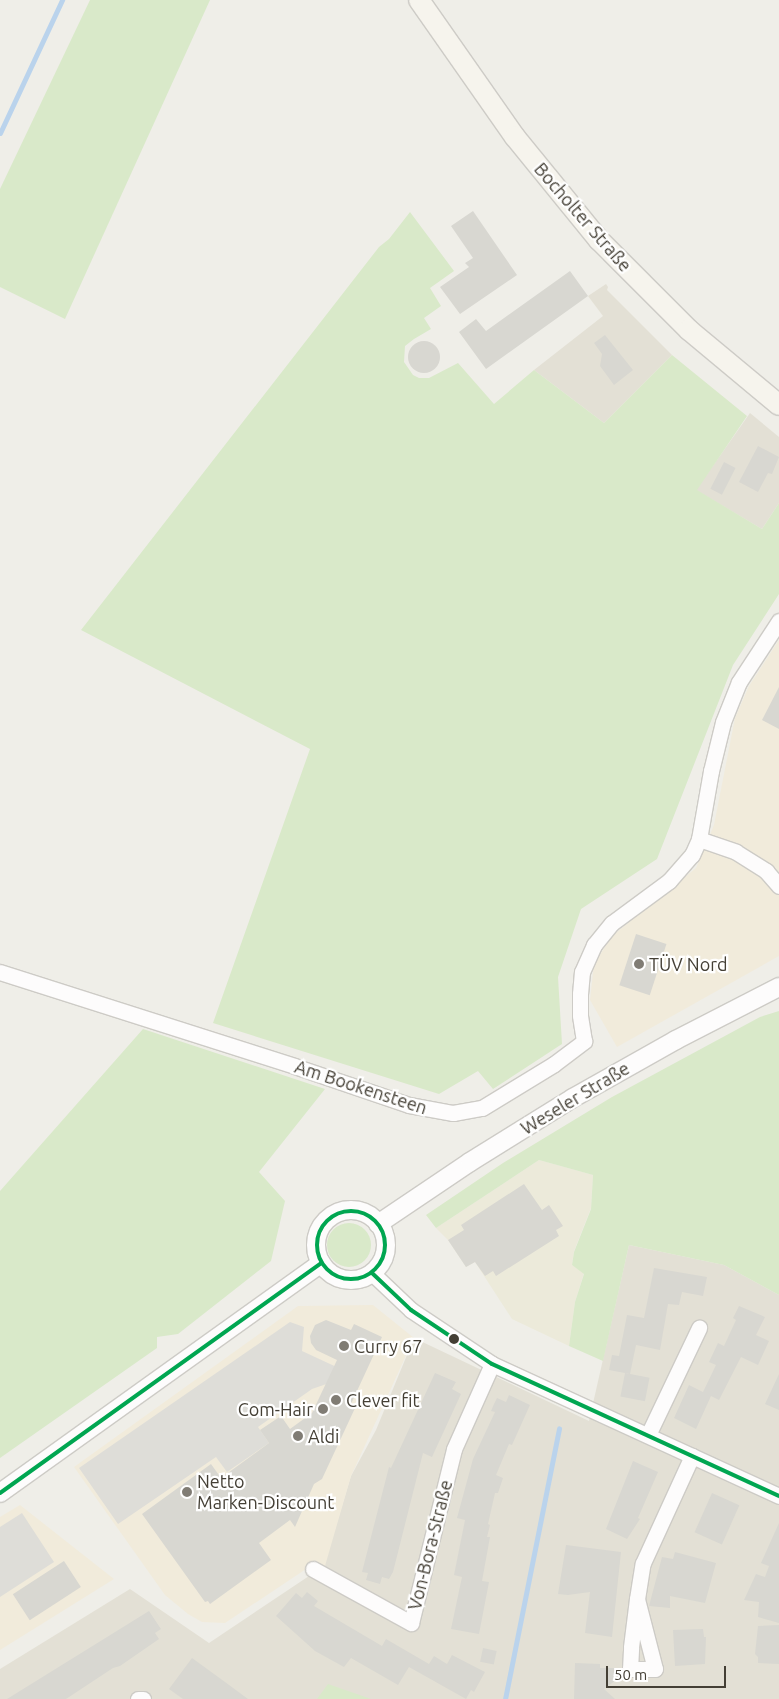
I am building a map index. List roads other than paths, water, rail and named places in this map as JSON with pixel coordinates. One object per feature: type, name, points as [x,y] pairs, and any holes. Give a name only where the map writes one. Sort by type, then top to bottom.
[{"type":"main road","name":"Bocholter Straße","points":[[419,0],[515,137],[599,240],[689,330],[779,405]]},
{"type":"street","name":"Am Bookensteen","points":[[0,972],[294,1066],[409,1105],[437,1112],[470,1111],[482,1108],[506,1095],[560,1060],[584,1041],[580,1015],[582,972],[594,945],[612,923],[669,881],[692,854],[699,839],[711,771],[723,722],[739,682],[779,621]]},
{"type":"street","points":[[699,839],[743,857],[766,871],[779,886]]},
{"type":"street","name":"Weseler Straße","points":[[378,1224],[470,1162],[573,1098],[676,1040],[779,987]]},
{"type":"street","points":[[350,1210],[370,1216],[378,1224],[386,1244],[384,1255],[372,1273],[362,1278],[345,1278],[329,1272],[322,1264],[316,1244],[318,1233],[328,1218],[340,1212],[350,1210]]},
{"type":"street","points":[[0,1493],[322,1264]]},
{"type":"street","points":[[372,1273],[411,1310],[492,1364],[779,1496]]},
{"type":"street","points":[[648,1435],[699,1328]]},
{"type":"street","name":"Von-Bora-Straße","points":[[313,1569],[410,1623],[454,1449],[492,1364]]},
{"type":"street","points":[[637,1599],[643,1563],[692,1456]]},
{"type":"street","points":[[138,1699],[143,1699]]},
{"type":"waterway","points":[[0,133],[62,0]]},
{"type":"waterway","points":[[505,1699],[559,1428]]},
{"type":"place","name":"TÜV Nord","points":[[639,964]]},
{"type":"place","name":"Curry 67","points":[[344,1346]]},
{"type":"place","name":"Clever fit","points":[[336,1400]]},
{"type":"place","name":"Com-Hair","points":[[323,1409]]},
{"type":"place","name":"Aldi","points":[[298,1436]]},
{"type":"place","name":"Netto Marken-Discount","points":[[187,1492]]}]
